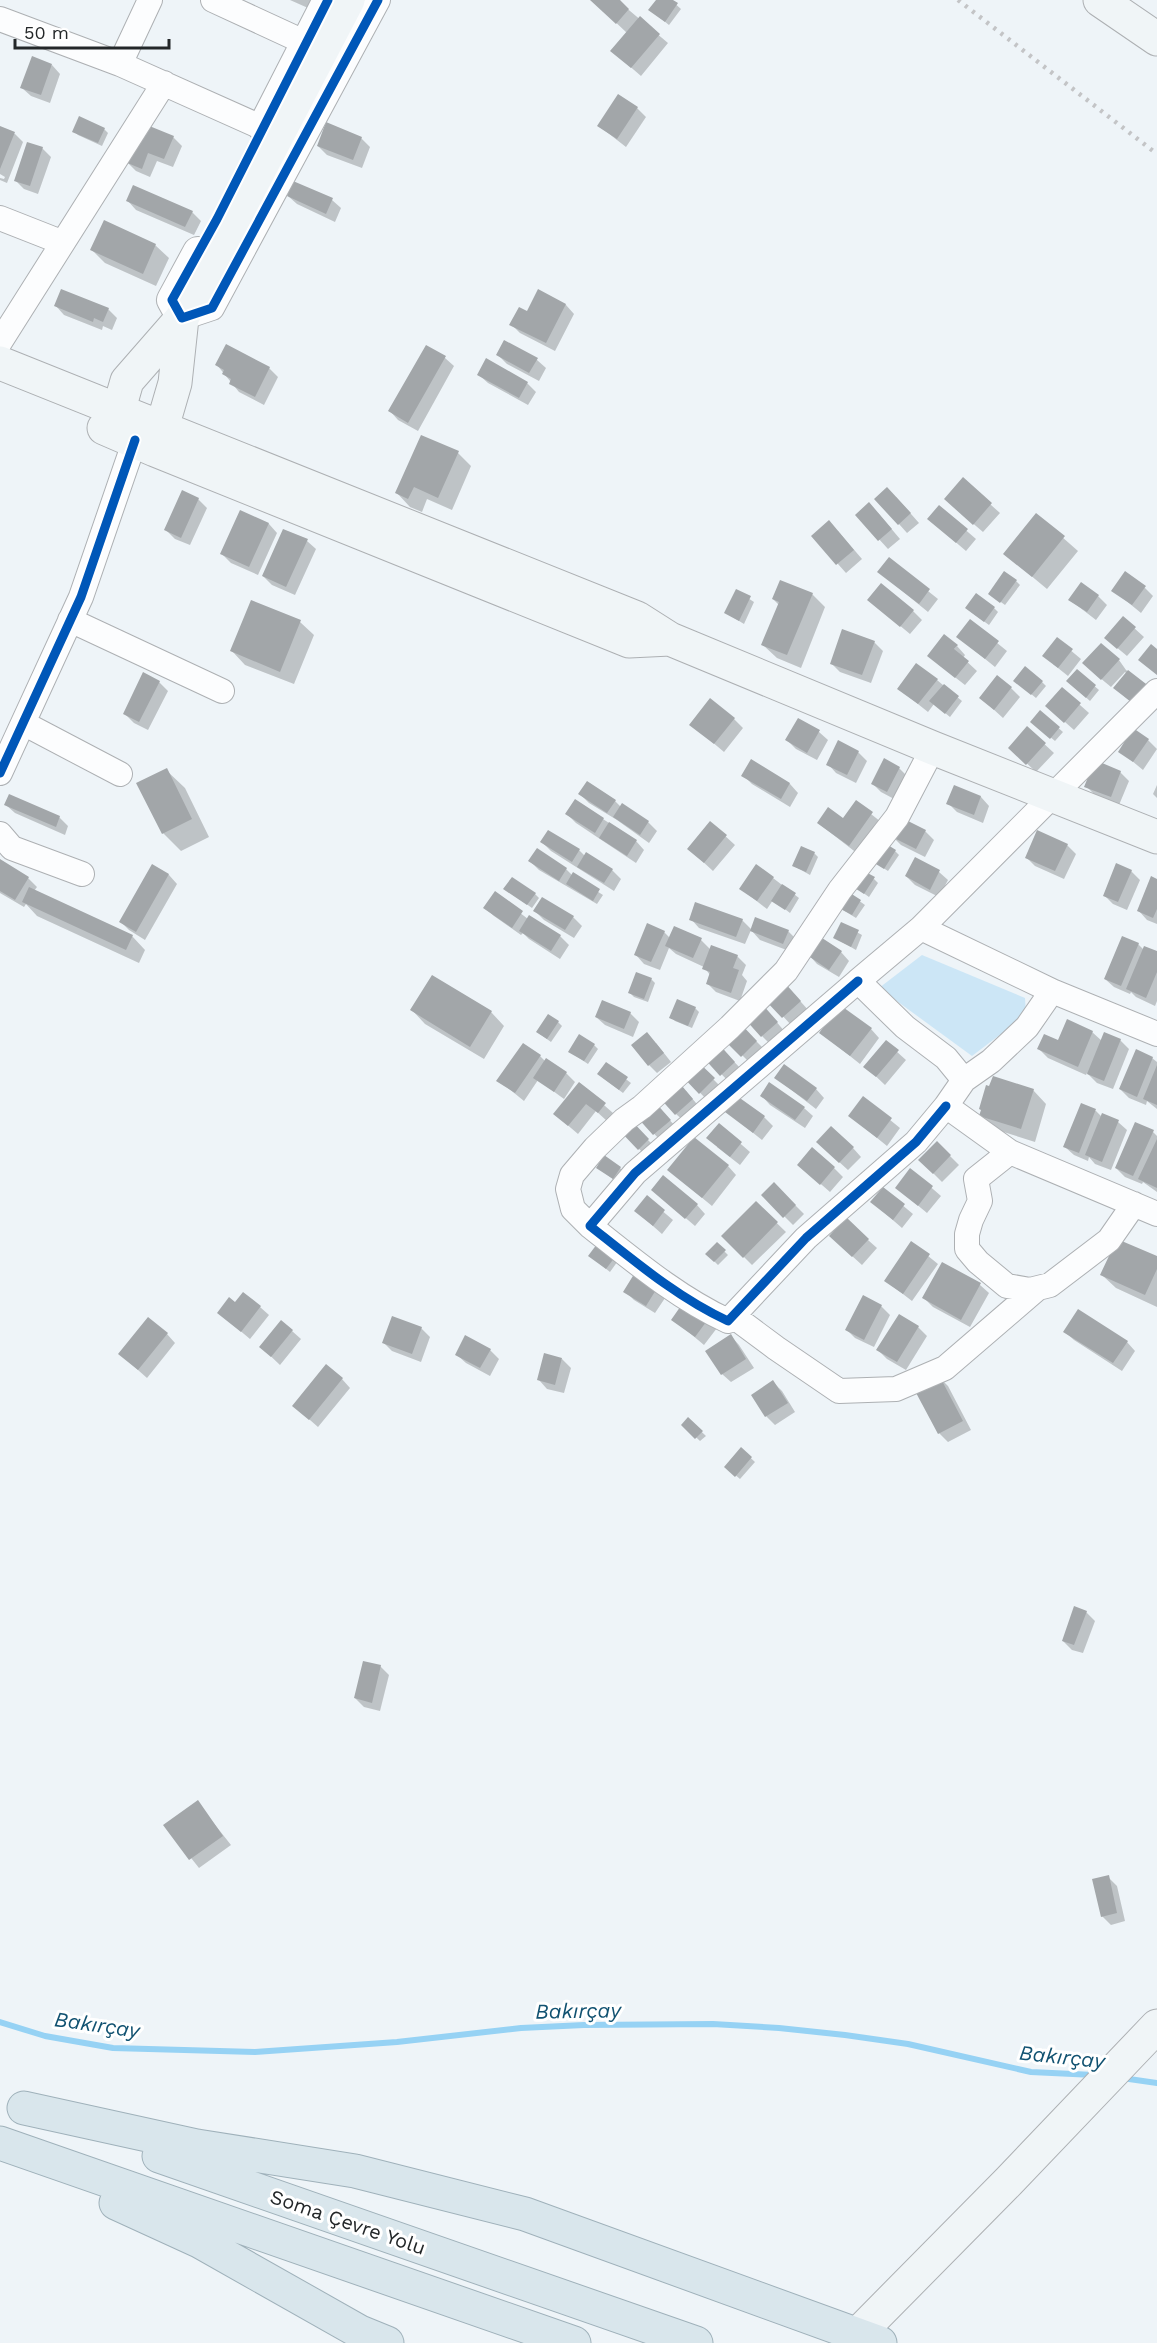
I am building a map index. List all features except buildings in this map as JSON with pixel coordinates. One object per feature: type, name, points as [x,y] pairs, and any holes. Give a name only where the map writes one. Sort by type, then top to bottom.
[{"type":"highway","points":[[12,2104],[197,2146],[356,2171],[525,2214],[862,2340]]},
{"type":"highway","name":"Soma Çevre Yolu","points":[[12,2104],[696,2343]]},
{"type":"highway","name":"Soma Çevre Yolu","points":[[0,2143],[574,2343]]},
{"type":"highway","points":[[0,2150],[199,2241],[360,2332],[387,2343]]},
{"type":"main road","points":[[137,432],[127,381],[183,318],[348,0]]},
{"type":"main road","points":[[1100,0],[1157,39]]},
{"type":"main road","points":[[137,432],[174,383],[183,318]]},
{"type":"main road","points":[[0,363],[137,432]]},
{"type":"main road","points":[[0,385],[137,432],[638,618],[670,639],[933,748],[1157,837]]},
{"type":"main road","points":[[862,2340],[1157,2026]]},
{"type":"street","points":[[120,64],[150,0]]},
{"type":"street","points":[[213,0],[306,43]]},
{"type":"street","points":[[328,0],[172,300],[183,318],[212,308],[378,0]]},
{"type":"street","points":[[0,19],[120,64],[263,128]]},
{"type":"street","points":[[0,342],[61,242],[164,83]]},
{"type":"street","points":[[0,218],[61,242]]},
{"type":"street","points":[[0,773],[81,597],[137,432]]},
{"type":"street","points":[[70,620],[222,691]]},
{"type":"street","points":[[590,1226],[634,1173],[921,928],[1157,691]]},
{"type":"street","points":[[23,723],[120,774]]},
{"type":"street","points":[[933,748],[897,817],[840,890],[786,971],[730,1027],[602,1141],[572,1175],[568,1189],[573,1209],[590,1226],[644,1269],[710,1313],[728,1321],[806,1238],[916,1142],[964,1080],[991,1061],[1027,1027],[1052,991]]},
{"type":"street","points":[[0,834],[12,848],[82,874]]},
{"type":"street","points":[[921,928],[1052,991],[1157,1034]]},
{"type":"street","points":[[858,981],[905,1027],[946,1058],[964,1080]]},
{"type":"street","points":[[946,1106],[1010,1152],[1157,1214]]},
{"type":"street","points":[[1010,1152],[976,1179],[980,1201],[967,1234],[967,1250],[1007,1286],[1030,1290],[1050,1285],[1109,1240],[1134,1204]]},
{"type":"street","points":[[733,1316],[839,1391],[896,1389],[945,1368],[1038,1288]]},
{"type":"shaded area","points":[[922,955],[1025,998],[1026,1015],[972,1056],[879,988]]},
{"type":"waterway","name":"Bakırçay","points":[[0,2022],[45,2036],[113,2048],[255,2052],[397,2042],[521,2028],[713,2024],[845,2035],[908,2044],[1031,2072],[1094,2075]]},
{"type":"waterway","name":"Bakırçay","points":[[1122,2078],[1157,2083]]},
{"type":"railway","points":[[958,0],[1157,154]]},
{"type":"cycle path","points":[[328,0],[217,219],[172,300],[182,318],[212,308],[378,0]]},
{"type":"cycle path","points":[[0,773],[81,597],[135,440]]},
{"type":"cycle path","points":[[858,981],[635,1173],[590,1226],[674,1290],[728,1321],[806,1238],[916,1142],[946,1106]]}]
